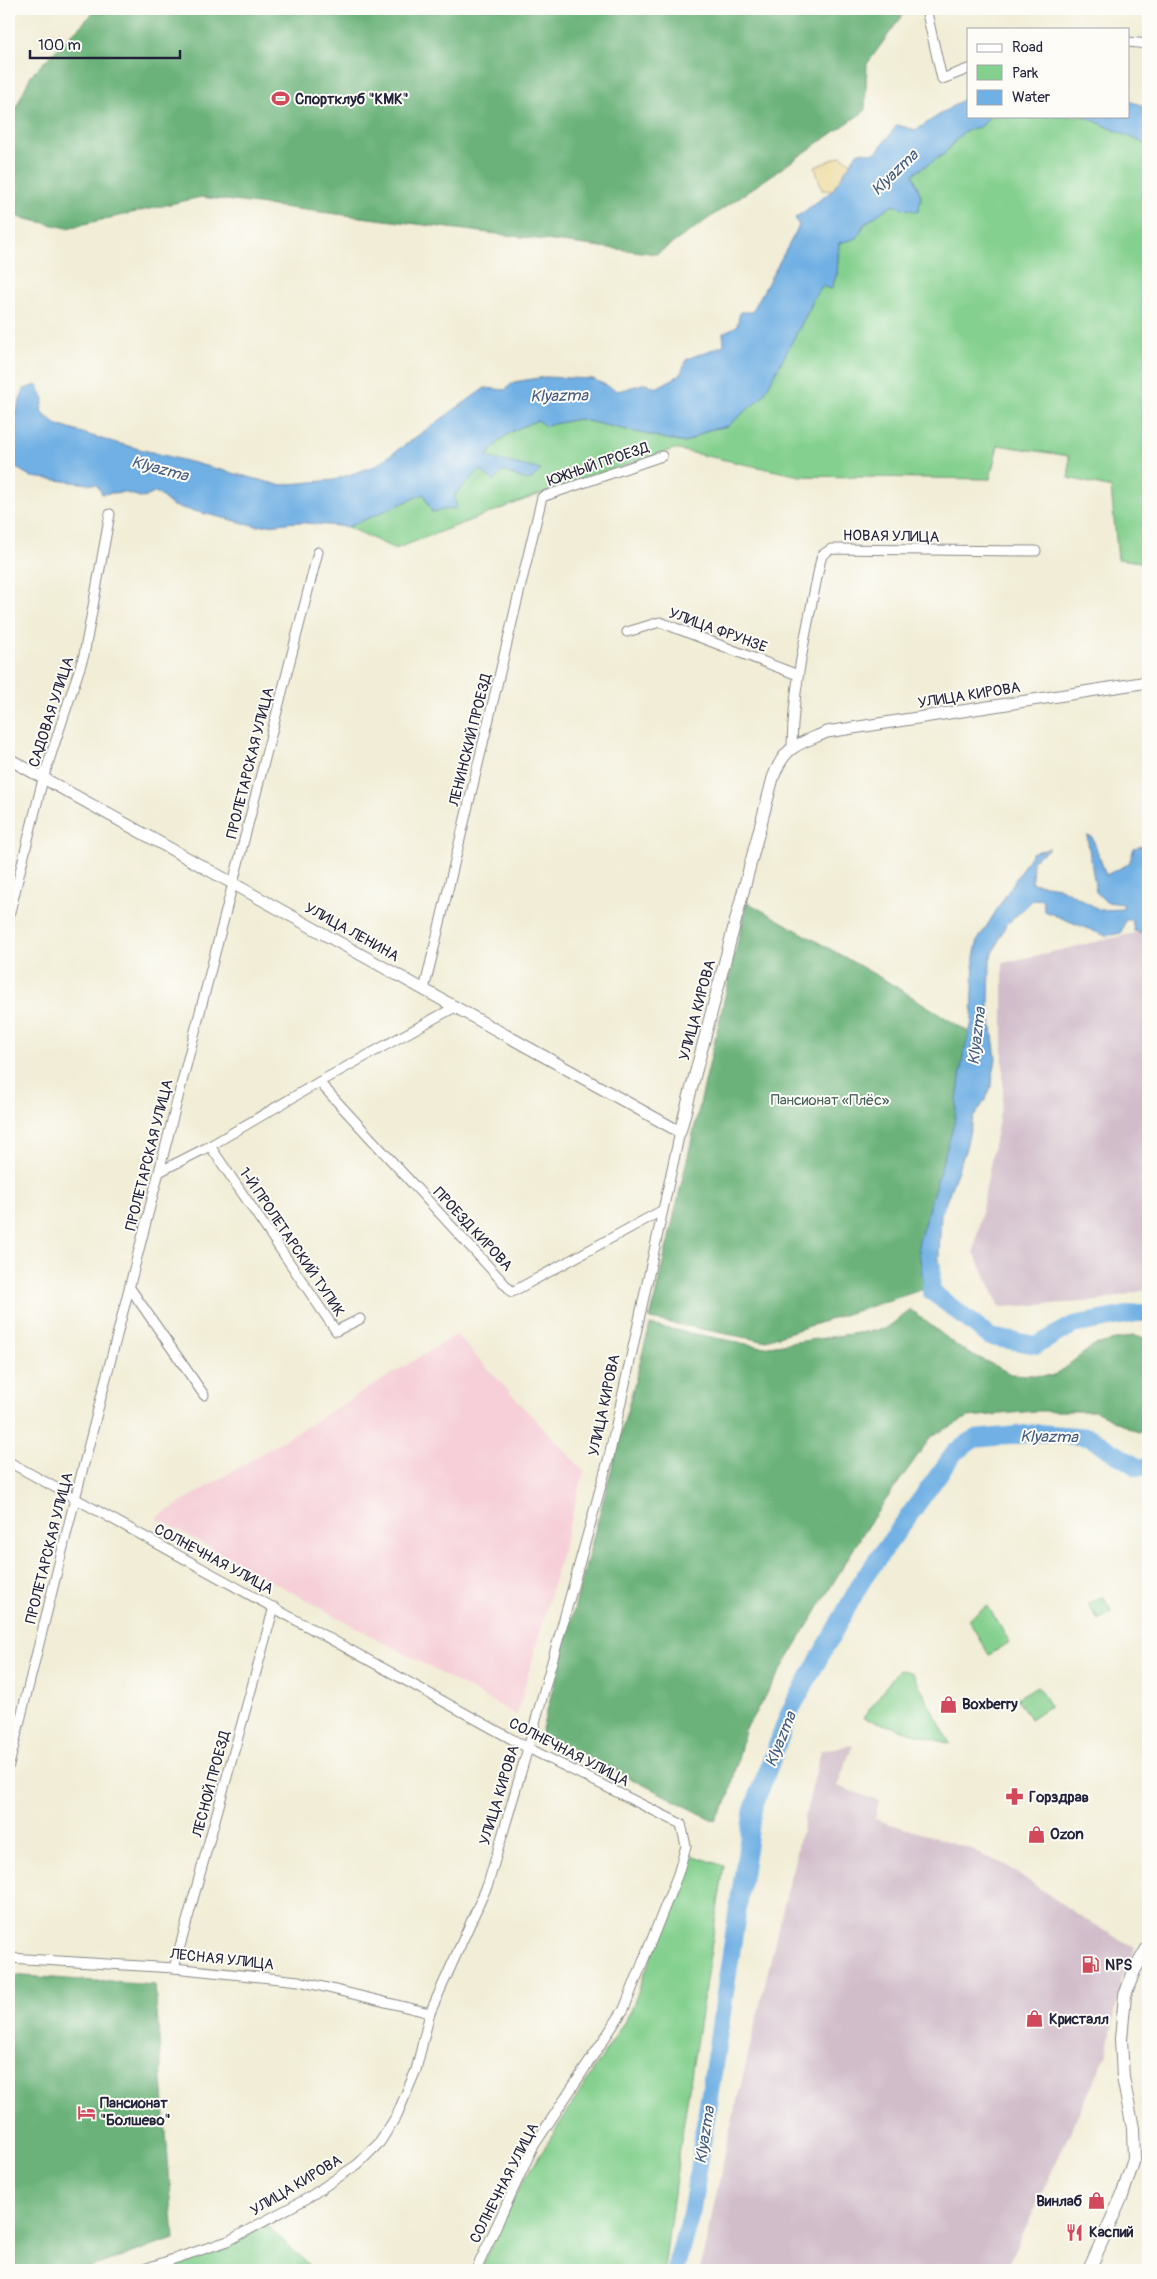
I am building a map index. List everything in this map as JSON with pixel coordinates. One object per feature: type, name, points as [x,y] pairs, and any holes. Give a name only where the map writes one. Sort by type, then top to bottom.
[{"type":"main road","points":[[1089,2270],[1122,2196],[1134,2159],[1133,2128],[1123,2078],[1121,2039],[1126,1995],[1134,1971],[1148,1947]]},
{"type":"street","points":[[926,9],[942,79],[967,69]]},
{"type":"street","points":[[1130,42],[1148,44]]},
{"type":"street","name":"ЮЖНЫЙ ПРОЕЗД","points":[[542,497],[662,456]]},
{"type":"street","name":"ЛЕНИНСКИЙ ПРОЕЗД","points":[[424,990],[542,497]]},
{"type":"street","name":"САДОВАЯ УЛИЦА","points":[[9,916],[43,779],[84,655],[110,514]]},
{"type":"street","name":"НОВАЯ УЛИЦА","points":[[792,747],[792,708],[820,563],[826,551],[831,549],[1036,551]]},
{"type":"street","name":"ПРОЛЕТАРСКАЯ УЛИЦА","points":[[9,1765],[75,1499],[318,552]]},
{"type":"street","name":"УЛИЦА ФРУНЗЕ","points":[[627,632],[660,622],[798,674]]},
{"type":"street","name":"УЛИЦА КИРОВА","points":[[140,2270],[228,2241],[306,2199],[358,2164],[380,2142],[397,2115],[416,2070],[430,2013],[488,1884],[528,1748],[609,1457],[661,1211],[680,1132],[779,760],[792,747],[828,732],[1148,682]]},
{"type":"street","name":"УЛИЦА ЛЕНИНА","points":[[9,759],[680,1132]]},
{"type":"street","points":[[159,1172],[210,1146],[319,1082],[455,1007]]},
{"type":"street","name":"ПРОЕЗД КИРОВА","points":[[319,1082],[512,1292],[661,1211]]},
{"type":"street","name":"1-Й ПРОЛЕТАРСКИЙ ТУПИК","points":[[210,1146],[336,1331],[360,1319]]},
{"type":"street","points":[[130,1288],[204,1395]]},
{"type":"street","name":"СОЛНЕЧНАЯ УЛИЦА","points":[[9,1462],[528,1748],[681,1824],[686,1846],[678,1874],[624,2009],[533,2147],[476,2270]]},
{"type":"street","name":"ЛЕСНОЙ ПРОЕЗД","points":[[174,1968],[274,1607]]},
{"type":"street","name":"ЛЕСНАЯ УЛИЦА","points":[[9,1958],[174,1968],[299,1981],[430,2013]]},
{"type":"shaded area","points":[[1148,930],[1148,1289],[1100,1301],[1000,1307],[974,1252],[1003,1097],[1003,963]]},
{"type":"shaded area","points":[[456,1335],[584,1471],[517,1715],[156,1518]]},
{"type":"shaded area","points":[[853,1745],[837,1786],[879,1801],[875,1819],[972,1849],[1006,1865],[1075,1913],[1135,1948],[1123,1973],[1107,2053],[1006,2270],[700,2270],[729,2134],[821,1750]]},
{"type":"green space","points":[[97,9],[907,9],[867,64],[865,111],[657,254],[201,197],[67,228],[9,215],[9,123],[31,75]]},
{"type":"green space","points":[[988,118],[1088,118],[1148,145],[1148,563],[1118,559],[1111,488],[1069,478],[1069,456],[998,445],[990,479],[800,476],[674,449],[532,497],[395,549],[348,527],[424,494],[432,512],[456,508],[455,494],[480,470],[503,471],[529,481],[540,470],[486,458],[508,434],[538,420],[544,426],[578,419],[685,443],[708,430],[728,426],[763,396],[813,299],[822,286],[831,289],[837,274],[839,243],[856,238],[869,221],[884,210],[921,197],[913,174],[944,154],[964,131],[982,126]]},
{"type":"green space","name":"Пансионат «Плёс»","points":[[747,902],[890,983],[970,1033],[963,1056],[954,1124],[918,1244],[924,1289],[763,1341],[650,1319]]},
{"type":"green space","points":[[911,1310],[960,1348],[1011,1374],[1054,1376],[1094,1345],[1132,1336],[1148,1338],[1148,1433],[1138,1432],[1095,1411],[1035,1411],[968,1417],[931,1437],[868,1525],[745,1730],[729,1797],[715,1821],[541,1733],[650,1325],[762,1347],[885,1329]]},
{"type":"green space","points":[[1103,1596],[1112,1612],[1098,1620],[1088,1604]]},
{"type":"green space","points":[[988,1606],[1010,1642],[989,1655],[968,1619]]},
{"type":"green space","points":[[899,1669],[913,1673],[950,1744],[863,1718]]},
{"type":"green space","points":[[1037,1686],[1050,1706],[1030,1719],[1017,1698]]},
{"type":"green space","points":[[689,1854],[724,1866],[681,2140],[664,2270],[480,2270],[518,2190],[631,2011]]},
{"type":"green space","name":"Пансионат \"Болшево\"","points":[[9,1975],[155,1985],[174,2239],[82,2270],[9,2270]]},
{"type":"green space","points":[[268,2226],[314,2270],[163,2270]]},
{"type":"sand","points":[[841,156],[851,163],[832,191],[822,190],[815,167]]},
{"type":"water","points":[[967,97],[967,118],[988,118],[982,126],[964,131],[944,154],[913,174],[921,197],[918,212],[892,205],[864,224],[857,238],[839,243],[837,274],[831,289],[822,286],[813,299],[763,396],[728,426],[708,430],[685,443],[578,419],[544,426],[538,420],[508,434],[486,457],[541,470],[529,481],[503,471],[494,481],[480,470],[455,494],[456,508],[432,512],[424,494],[348,527],[296,522],[257,526],[173,506],[156,492],[144,498],[123,492],[102,494],[97,485],[32,477],[9,464],[9,409],[16,412],[24,389],[37,385],[44,399],[41,412],[57,425],[105,440],[279,485],[334,480],[375,466],[485,388],[505,390],[514,382],[545,377],[593,379],[618,391],[646,383],[656,388],[680,375],[687,359],[724,345],[723,333],[737,326],[740,312],[752,312],[799,226],[795,218],[832,191],[858,152],[876,153],[897,125],[916,130]]},
{"type":"water","points":[[1130,102],[1148,107],[1148,145],[1088,118],[1130,118]]},
{"type":"water","points":[[1087,836],[1092,837],[1106,875],[1129,864],[1134,848],[1148,845],[1148,856],[1141,875],[1148,888],[1148,931],[1143,933],[1134,931],[1132,920],[1125,920],[1121,933],[1106,936],[1044,911],[1043,900],[1034,899],[1005,926],[990,960],[989,1007],[996,1058],[991,1087],[986,1099],[973,1118],[965,1151],[941,1215],[937,1294],[924,1289],[918,1244],[954,1124],[963,1056],[972,1022],[974,957],[978,940],[1032,853],[1050,848],[1033,860],[1032,883],[1059,887],[1100,910],[1123,909],[1124,904],[1106,902],[1096,892]]},
{"type":"waterway","name":"Klyazma","points":[[932,1267],[931,1291],[990,1337],[1037,1345],[1073,1325],[1137,1313],[1148,1313]]},
{"type":"waterway","name":"Klyazma","points":[[675,2270],[692,2210],[753,1809],[790,1711],[863,1579],[955,1452],[974,1439],[1038,1433],[1089,1437],[1137,1467],[1148,1467]]},
{"type":"place","name":"Спортклуб \"КМК\"","points":[[281,99]]},
{"type":"place","name":"Boxberry","points":[[948,1704]]},
{"type":"place","name":"Горздрав","points":[[1015,1797]]},
{"type":"place","name":"Ozon","points":[[1036,1834]]},
{"type":"place","name":"NPS","points":[[1091,1965]]},
{"type":"place","name":"Кристалл","points":[[1035,2019]]},
{"type":"place","name":"Пансионат \"Болшево\"","points":[[86,2112]]},
{"type":"place","name":"Винлаб","points":[[1096,2201]]},
{"type":"place","name":"Каспий","points":[[1075,2232]]}]
